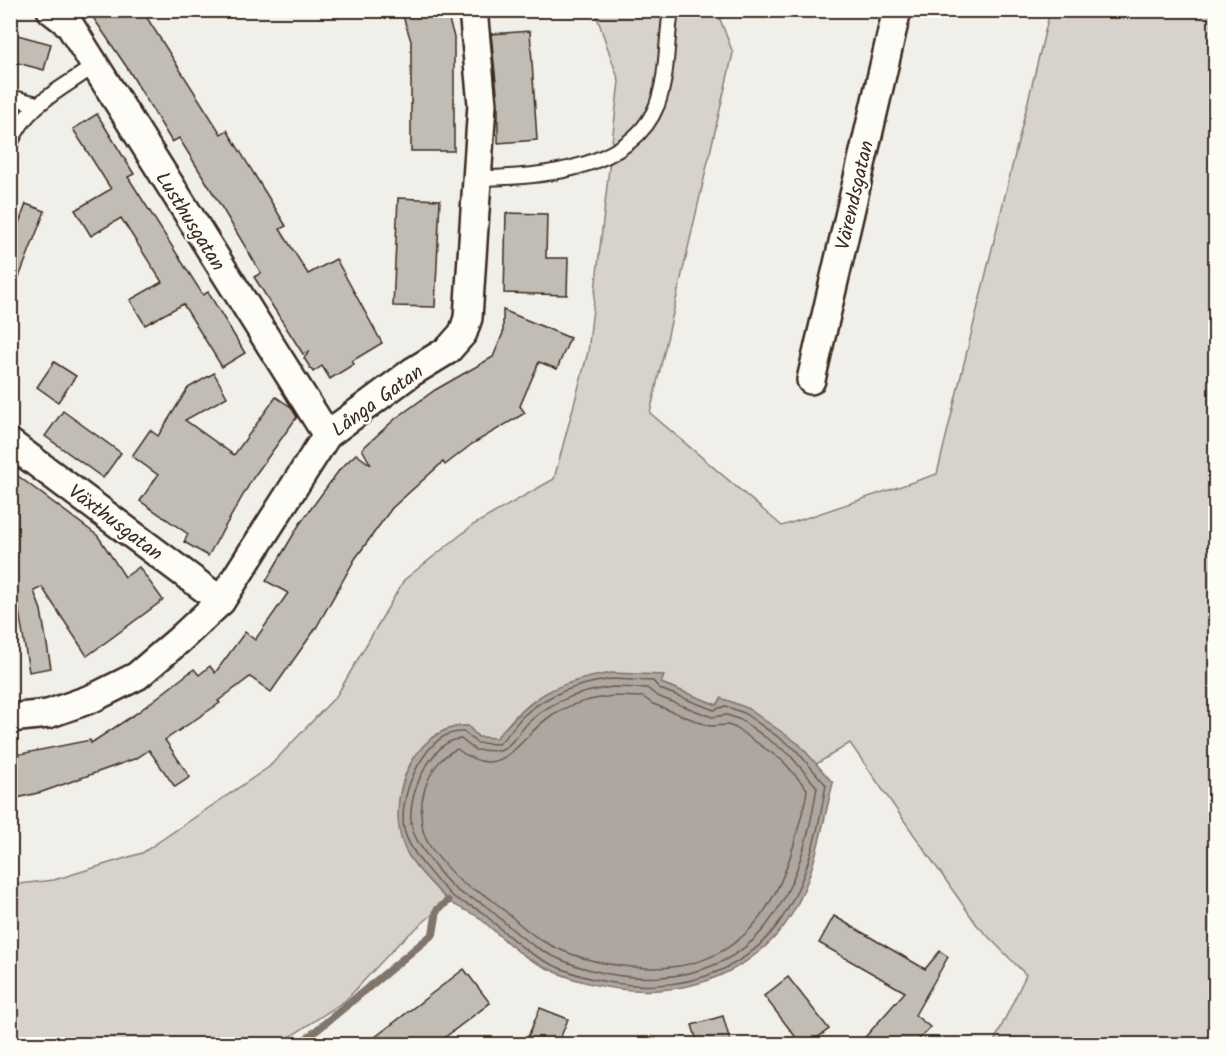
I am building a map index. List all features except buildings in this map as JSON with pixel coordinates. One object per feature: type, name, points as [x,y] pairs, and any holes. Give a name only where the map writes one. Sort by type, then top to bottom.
[{"type":"street","name":"Lusthusgatan","points":[[51,10],[69,24],[327,435]]},
{"type":"street","name":"Långa Gatan","points":[[10,718],[48,714],[93,698],[137,676],[221,601],[327,435],[412,372],[448,350],[463,333],[468,318],[475,178],[482,104],[473,10]]},
{"type":"street","name":"Värendsgatan","points":[[811,380],[897,10]]},
{"type":"street","name":"Växthusgatan","points":[[10,443],[221,601]]},
{"type":"lane","points":[[475,178],[526,176],[587,163],[616,151],[635,135],[648,122],[661,91],[671,10]]},
{"type":"lane","points":[[10,144],[19,124],[37,104],[94,65]]},
{"type":"lane","points":[[10,97],[37,104]]},
{"type":"shaded area","points":[[595,11],[717,11],[733,53],[650,413],[782,526],[937,474],[1050,11],[1215,11],[1215,1044],[993,1044],[1026,975],[977,925],[850,743],[815,765],[799,744],[717,705],[661,683],[664,675],[520,711],[496,738],[478,737],[468,726],[454,727],[431,739],[421,749],[406,773],[399,800],[400,812],[412,860],[448,901],[399,943],[345,1001],[279,1044],[11,1044],[10,885],[54,880],[142,853],[269,767],[337,695],[404,580],[473,525],[554,479],[588,352],[619,81]]},
{"type":"water","points":[[611,673],[664,675],[661,683],[717,705],[721,698],[747,708],[799,744],[833,783],[813,865],[806,885],[787,922],[774,938],[748,960],[720,976],[689,986],[657,990],[624,990],[592,984],[561,974],[531,960],[478,917],[446,899],[413,862],[401,840],[398,819],[400,796],[406,775],[416,755],[430,740],[447,729],[468,726],[478,737],[496,738],[522,711],[546,693],[574,681]]},
{"type":"waterway","points":[[300,1044],[433,934],[437,910],[448,901]]}]
